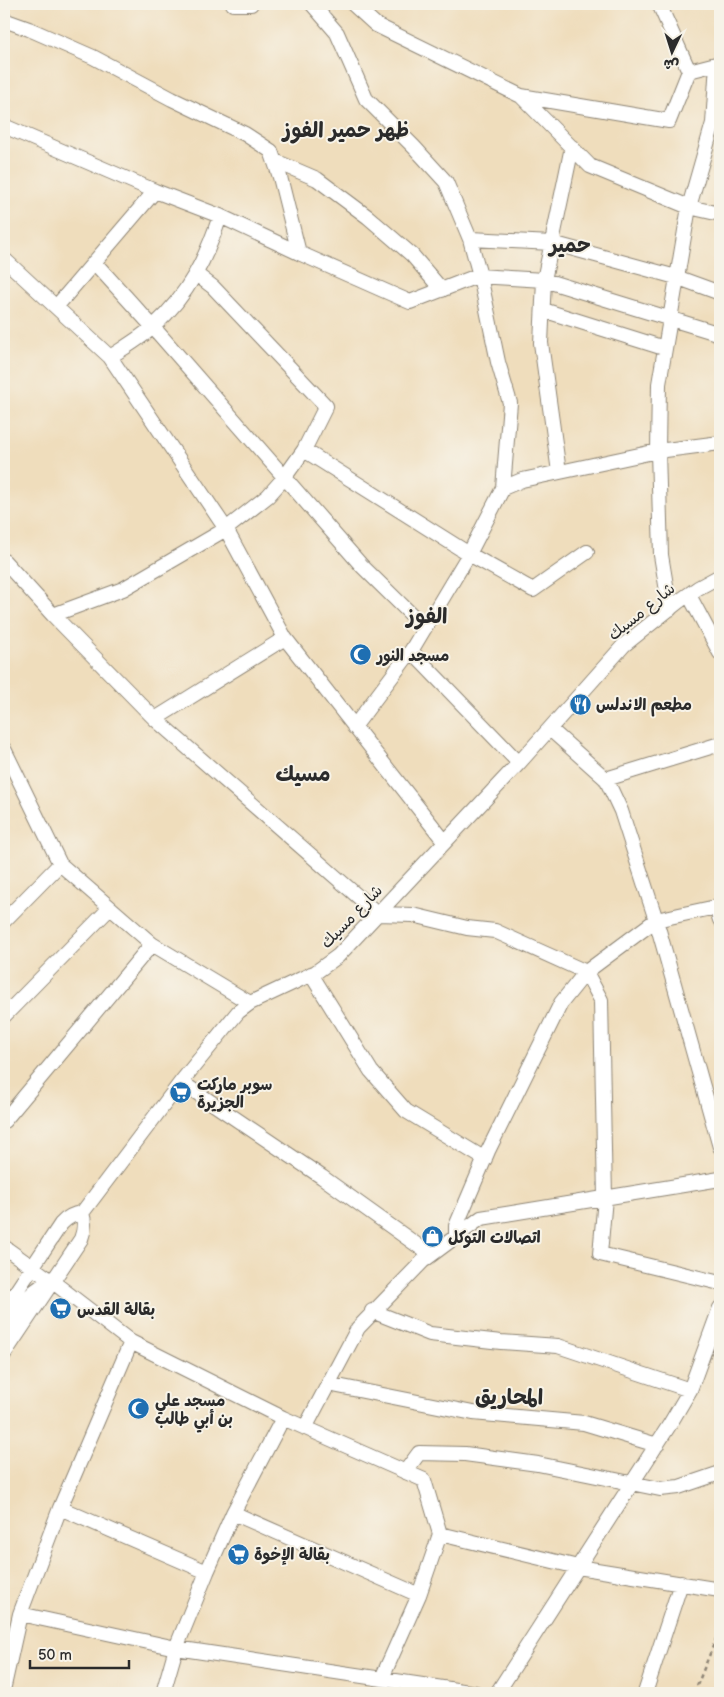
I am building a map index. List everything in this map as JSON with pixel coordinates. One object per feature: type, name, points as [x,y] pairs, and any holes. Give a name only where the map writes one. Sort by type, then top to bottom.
[{"type":"street","points":[[233,4],[251,4]]},
{"type":"street","points":[[312,4],[337,33],[366,99],[446,182],[470,239],[480,276],[498,362],[510,403],[503,488],[469,554],[411,652],[354,727]]},
{"type":"street","points":[[353,4],[376,25],[522,96],[669,121],[689,71],[659,4]]},
{"type":"street","points":[[4,20],[30,29],[93,57],[172,99],[245,134],[271,151],[299,253]]},
{"type":"street","points":[[670,609],[661,555],[658,384],[689,207],[717,125],[719,63],[689,71]]},
{"type":"street","points":[[522,96],[590,166],[689,207],[720,214]]},
{"type":"street","points":[[4,126],[155,191],[220,216],[410,302],[477,276],[544,280],[720,334]]},
{"type":"street","points":[[559,472],[541,343],[544,280],[572,147]]},
{"type":"street","points":[[275,161],[317,179],[368,216],[412,255],[442,290]]},
{"type":"street","points":[[56,307],[155,191]]},
{"type":"street","points":[[110,357],[153,327],[177,302],[196,274],[211,246],[220,216]]},
{"type":"street","points":[[470,239],[552,243],[676,277],[720,293]]},
{"type":"street","points":[[4,259],[110,357],[226,529],[285,638],[445,842]]},
{"type":"street","points":[[94,262],[362,566],[425,628]]},
{"type":"street","points":[[53,615],[123,589],[226,529],[268,496],[284,478],[304,450],[326,406],[213,287],[196,274]]},
{"type":"street","points":[[543,310],[664,348]]},
{"type":"street","points":[[503,488],[522,480],[658,451],[720,443]]},
{"type":"street","points":[[304,450],[469,554],[534,590],[587,552]]},
{"type":"street","points":[[4,562],[155,719],[378,914],[413,914],[467,928],[495,931],[586,972],[601,1000],[605,1198],[600,1254],[720,1283]]},
{"type":"street","name":"شارع مسيك","points":[[4,1310],[65,1220],[82,1212],[238,1012],[250,1003],[323,968],[338,956],[520,763],[624,645],[689,594],[720,576]]},
{"type":"street","points":[[689,594],[720,653]]},
{"type":"street","points":[[155,719],[285,638]]},
{"type":"street","points":[[411,652],[520,763]]},
{"type":"street","points":[[550,729],[606,779],[621,811],[656,920],[720,1147]]},
{"type":"street","points":[[606,779],[720,744]]},
{"type":"street","points":[[4,749],[8,769],[60,864],[152,944],[250,1003]]},
{"type":"street","points":[[4,921],[60,864]]},
{"type":"street","points":[[456,1236],[456,1226],[485,1159],[561,1003],[586,972],[656,920],[718,906],[720,920]]},
{"type":"street","points":[[4,1016],[110,908]]},
{"type":"street","points":[[4,1121],[152,944]]},
{"type":"street","points":[[311,974],[371,1071],[406,1111],[485,1159]]},
{"type":"street","points":[[182,1082],[322,1177],[431,1255]]},
{"type":"street","points":[[305,1428],[358,1328],[372,1311],[423,1261],[481,1218],[720,1179]]},
{"type":"street","points":[[4,1354],[83,1234],[84,1221],[82,1212]]},
{"type":"street","points":[[4,1247],[131,1342],[283,1418],[424,1480],[440,1534],[419,1594],[382,1678]]},
{"type":"street","points":[[4,1333],[30,1296],[40,1287],[53,1282]]},
{"type":"street","points":[[497,1693],[690,1390],[720,1308]]},
{"type":"street","points":[[372,1311],[430,1334],[558,1346],[690,1390]]},
{"type":"street","points":[[4,1686],[20,1614],[60,1508],[131,1342]]},
{"type":"street","points":[[328,1384],[473,1413],[584,1423],[657,1444]]},
{"type":"street","points":[[163,1693],[176,1648],[206,1572],[233,1513],[283,1418]]},
{"type":"street","points":[[405,1472],[419,1453],[465,1454],[538,1464],[660,1489],[679,1487],[720,1473]]},
{"type":"street","points":[[60,1508],[206,1572]]},
{"type":"street","points":[[233,1513],[419,1594]]},
{"type":"street","points":[[440,1534],[578,1567],[720,1590]]},
{"type":"street","points":[[645,1693],[681,1583]]},
{"type":"street","points":[[20,1614],[176,1648],[476,1693]]},
{"type":"path","points":[[694,1693],[720,1628]]},
{"type":"place","name":"مسجد النور","points":[[361,655]]},
{"type":"place","name":"مطعم الاندلس","points":[[580,704]]},
{"type":"place","name":"سوبر ماركت الجزيرة","points":[[181,1093]]},
{"type":"place","name":"اتصالات التوكل","points":[[432,1237]]},
{"type":"place","name":"بقالة القدس","points":[[61,1309]]},
{"type":"place","name":"مسجد علي بن أبي طالب","points":[[139,1409]]},
{"type":"place","name":"بقالة الإخوة","points":[[238,1554]]},
{"type":"district","name":"ظهر حمير الفوز","points":[[346,130]]},
{"type":"district","name":"حمير","points":[[570,245]]},
{"type":"district","name":"الفوز","points":[[427,616]]},
{"type":"district","name":"مسيك","points":[[303,774]]},
{"type":"district","name":"المحاريق","points":[[509,1397]]}]
